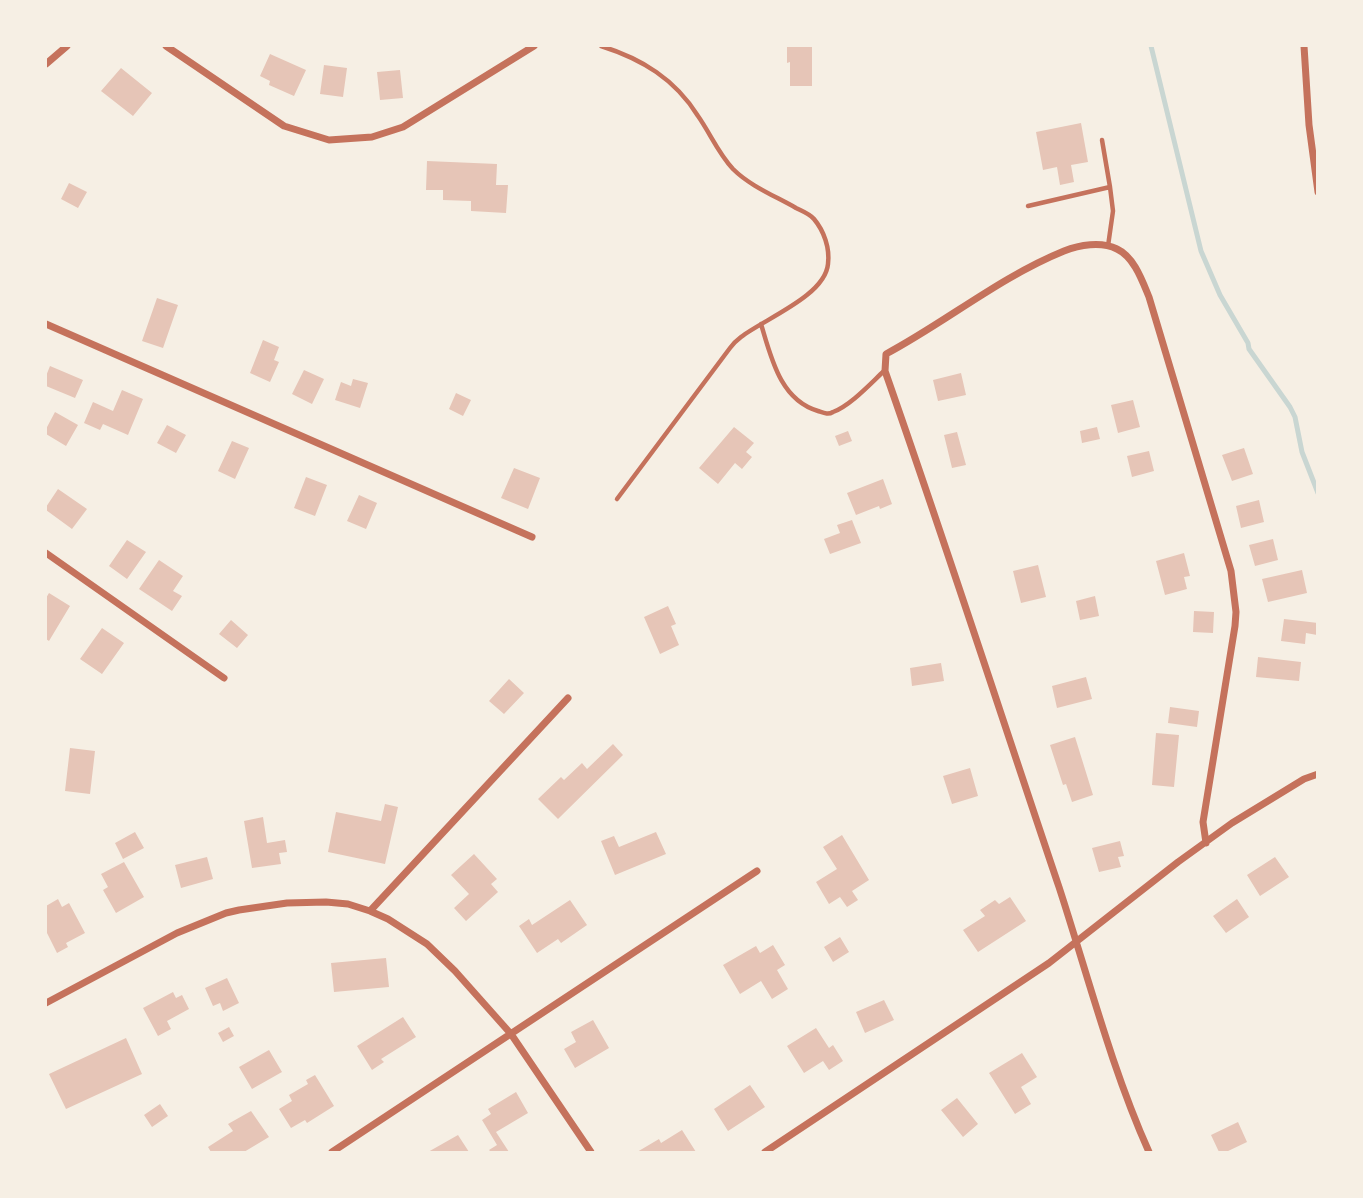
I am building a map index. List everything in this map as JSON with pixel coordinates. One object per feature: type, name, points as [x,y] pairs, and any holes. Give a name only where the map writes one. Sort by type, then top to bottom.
[{"type":"street","points":[[46,64],[67,46]]},
{"type":"street","points":[[166,46],[284,126],[329,140],[372,137],[403,127],[534,46]]},
{"type":"street","points":[[1304,46],[1309,125],[1318,192]]},
{"type":"street","points":[[1149,1153],[1118,1077],[1076,941],[885,370],[886,354],[962,307],[1066,250],[1093,244],[1116,248],[1129,259],[1139,273],[1149,297],[1231,571],[1235,626],[1203,822],[1206,843]]},
{"type":"street","points":[[46,324],[532,537]]},
{"type":"street","points":[[46,553],[224,678]]},
{"type":"street","points":[[370,911],[568,698]]},
{"type":"street","points":[[765,1153],[1038,970],[1178,862],[1252,810],[1304,779],[1318,774]]},
{"type":"street","points":[[332,1153],[757,871]]},
{"type":"street","points":[[46,1003],[177,933],[239,910],[287,903],[348,904],[388,919],[427,944],[455,971],[510,1034],[591,1153]]},
{"type":"lane","points":[[601,46],[618,51],[668,79],[697,114],[720,153],[734,170],[749,182],[813,217],[825,236],[828,264],[825,275],[811,292],[740,338],[730,348],[618,499]]},
{"type":"lane","points":[[1102,139],[1113,211],[1108,247]]},
{"type":"lane","points":[[1028,206],[1110,187]]},
{"type":"lane","points":[[761,324],[775,367],[785,387],[799,402],[813,410],[827,414],[835,412],[865,390],[885,370]]},
{"type":"building","points":[[787,46],[812,46],[812,86],[790,86]]},
{"type":"building","points":[[270,54],[306,70],[294,96],[269,85],[270,81],[260,76]]},
{"type":"building","points":[[324,65],[347,68],[343,97],[320,94]]},
{"type":"building","points":[[121,68],[152,93],[133,116],[101,91]]},
{"type":"building","points":[[400,70],[403,98],[380,100],[377,72]]},
{"type":"building","points":[[1081,123],[1088,162],[1071,165],[1074,182],[1060,185],[1057,167],[1043,170],[1036,132]]},
{"type":"building","points":[[427,161],[497,164],[496,185],[508,185],[506,213],[471,211],[471,201],[443,200],[443,190],[426,190]]},
{"type":"building","points":[[69,183],[87,192],[78,208],[61,199]]},
{"type":"building","points":[[157,298],[178,305],[163,348],[142,341]]},
{"type":"building","points":[[263,340],[279,347],[274,360],[279,362],[270,382],[250,373]]},
{"type":"building","points":[[50,366],[83,380],[75,398],[46,386]]},
{"type":"building","points":[[304,370],[324,379],[312,404],[292,394]]},
{"type":"building","points":[[961,373],[966,395],[938,401],[933,380]]},
{"type":"building","points":[[353,379],[368,383],[360,408],[335,400],[341,382],[351,386]]},
{"type":"building","points":[[122,390],[143,399],[128,435],[103,424],[100,430],[84,423],[93,402],[113,411]]},
{"type":"building","points":[[456,393],[471,400],[463,416],[449,409]]},
{"type":"building","points":[[1133,400],[1140,427],[1118,433],[1111,405]]},
{"type":"building","points":[[55,412],[78,425],[66,446],[46,434]]},
{"type":"building","points":[[167,425],[186,435],[176,453],[157,443]]},
{"type":"building","points":[[734,427],[754,443],[746,452],[752,457],[742,469],[735,463],[718,484],[699,468]]},
{"type":"building","points":[[1097,427],[1100,439],[1082,443],[1080,431]]},
{"type":"building","points":[[848,431],[852,441],[839,446],[835,436]]},
{"type":"building","points":[[957,432],[966,465],[952,468],[944,435]]},
{"type":"building","points":[[232,441],[249,448],[235,479],[218,471]]},
{"type":"building","points":[[1244,448],[1253,474],[1232,481],[1222,455]]},
{"type":"building","points":[[1149,451],[1154,471],[1132,477],[1127,456]]},
{"type":"building","points":[[514,468],[540,478],[528,509],[501,498]]},
{"type":"building","points":[[306,477],[327,485],[315,516],[294,508]]},
{"type":"building","points":[[883,479],[892,504],[856,515],[847,493]]},
{"type":"building","points":[[58,489],[87,509],[72,529],[46,510]]},
{"type":"building","points":[[359,495],[377,503],[366,529],[347,521]]},
{"type":"building","points":[[1259,500],[1264,522],[1241,528],[1236,506]]},
{"type":"building","points":[[852,520],[861,543],[830,554],[824,539],[840,533],[837,525]]},
{"type":"building","points":[[1273,539],[1278,560],[1255,566],[1249,545]]},
{"type":"building","points":[[127,540],[146,552],[127,579],[109,566]]},
{"type":"building","points":[[1184,553],[1190,576],[1184,577],[1187,589],[1165,595],[1156,561]]},
{"type":"building","points":[[159,560],[183,576],[173,591],[182,596],[172,611],[139,589]]},
{"type":"building","points":[[1038,565],[1046,597],[1021,603],[1013,571]]},
{"type":"building","points":[[1302,570],[1307,593],[1268,602],[1262,579]]},
{"type":"building","points":[[49,593],[70,606],[49,641],[46,639],[46,598]]},
{"type":"building","points":[[1095,596],[1099,616],[1080,620],[1076,601]]},
{"type":"building","points":[[668,606],[676,624],[671,626],[679,645],[660,654],[644,617]]},
{"type":"building","points":[[1194,611],[1214,612],[1213,633],[1193,632]]},
{"type":"building","points":[[1284,619],[1318,623],[1317,635],[1306,633],[1305,644],[1281,641]]},
{"type":"building","points":[[231,620],[248,635],[237,648],[219,634]]},
{"type":"building","points":[[102,628],[124,643],[102,674],[80,659]]},
{"type":"building","points":[[1258,657],[1301,662],[1299,681],[1256,677]]},
{"type":"building","points":[[941,663],[944,681],[912,686],[910,668]]},
{"type":"building","points":[[1086,677],[1092,699],[1057,708],[1052,686]]},
{"type":"building","points":[[509,679],[524,693],[504,714],[489,701]]},
{"type":"building","points":[[1170,707],[1199,711],[1197,727],[1168,723]]},
{"type":"building","points":[[1156,733],[1179,735],[1174,787],[1152,785]]},
{"type":"building","points":[[1075,737],[1093,795],[1072,802],[1066,784],[1063,785],[1050,745]]},
{"type":"building","points":[[613,744],[623,755],[558,819],[538,799],[561,777],[564,780],[582,763],[587,769]]},
{"type":"building","points":[[70,748],[95,751],[90,794],[65,791]]},
{"type":"building","points":[[970,768],[978,796],[952,804],[943,776]]},
{"type":"building","points":[[385,804],[398,807],[385,864],[328,852],[336,812],[381,821]]},
{"type":"building","points":[[263,817],[267,843],[285,840],[287,852],[279,853],[281,864],[252,868],[244,821]]},
{"type":"building","points":[[135,832],[144,848],[123,859],[115,843]]},
{"type":"building","points":[[656,832],[666,854],[615,875],[601,841],[614,836],[619,847]]},
{"type":"building","points":[[842,835],[869,880],[852,891],[858,900],[847,907],[840,897],[829,904],[816,882],[837,869],[823,847]]},
{"type":"building","points":[[1120,841],[1124,856],[1118,857],[1121,867],[1099,872],[1092,848]]},
{"type":"building","points":[[474,854],[497,879],[491,884],[498,892],[466,921],[454,908],[469,894],[451,875]]},
{"type":"building","points":[[207,857],[213,879],[181,888],[175,865]]},
{"type":"building","points":[[1275,857],[1289,877],[1260,896],[1247,875]]},
{"type":"building","points":[[124,862],[144,897],[116,913],[103,890],[108,887],[101,874]]},
{"type":"building","points":[[1010,897],[1026,921],[978,952],[963,930],[985,916],[980,910],[995,900],[999,904]]},
{"type":"building","points":[[58,899],[62,907],[69,903],[85,933],[66,943],[68,947],[57,953],[46,931],[46,906]]},
{"type":"building","points":[[1237,899],[1249,917],[1226,933],[1213,916]]},
{"type":"building","points":[[570,900],[587,925],[561,943],[558,939],[537,953],[519,926],[529,919],[532,925]]},
{"type":"building","points":[[840,937],[849,952],[833,962],[824,947]]},
{"type":"building","points":[[773,945],[785,965],[777,970],[788,989],[772,999],[761,981],[740,994],[723,965],[756,946],[760,953]]},
{"type":"building","points":[[386,958],[389,987],[334,992],[331,963]]},
{"type":"building","points":[[227,978],[239,1003],[223,1011],[220,1003],[213,1006],[205,988]]},
{"type":"building","points":[[173,992],[176,998],[182,995],[189,1009],[167,1021],[171,1029],[158,1036],[143,1008]]},
{"type":"building","points":[[884,1000],[894,1020],[865,1033],[856,1012]]},
{"type":"building","points":[[403,1017],[416,1037],[381,1059],[384,1062],[372,1070],[357,1046]]},
{"type":"building","points":[[593,1020],[609,1048],[575,1068],[564,1049],[576,1042],[571,1032]]},
{"type":"building","points":[[229,1027],[234,1036],[223,1042],[218,1033]]},
{"type":"building","points":[[816,1028],[829,1048],[833,1045],[843,1061],[829,1070],[823,1061],[804,1073],[787,1046]]},
{"type":"building","points":[[126,1038],[142,1074],[66,1109],[49,1074]]},
{"type":"building","points":[[269,1050],[282,1072],[252,1089],[239,1067]]},
{"type":"building","points":[[1022,1053],[1037,1077],[1021,1087],[1031,1104],[1015,1114],[989,1073]]},
{"type":"building","points":[[315,1075],[334,1106],[307,1123],[305,1120],[291,1128],[279,1109],[292,1101],[289,1095],[308,1084],[306,1080]]},
{"type":"building","points":[[750,1085],[765,1107],[728,1131],[714,1109]]},
{"type":"building","points":[[516,1092],[528,1113],[496,1132],[509,1152],[491,1152],[489,1150],[497,1145],[482,1120],[491,1114],[488,1109]]},
{"type":"building","points":[[957,1098],[978,1124],[963,1137],[941,1110]]},
{"type":"building","points":[[160,1104],[168,1116],[152,1127],[144,1115]]},
{"type":"building","points":[[251,1111],[269,1137],[244,1152],[211,1152],[208,1147],[233,1131],[228,1124]]},
{"type":"building","points":[[1238,1122],[1247,1142],[1226,1152],[1219,1152],[1211,1135]]},
{"type":"building","points":[[682,1130],[696,1152],[637,1152],[659,1139],[661,1143]]},
{"type":"building","points":[[458,1135],[469,1152],[428,1152]]},
{"type":"waterway","points":[[1151,46],[1201,251],[1220,295],[1249,349],[1295,417],[1302,452],[1318,493]]}]
